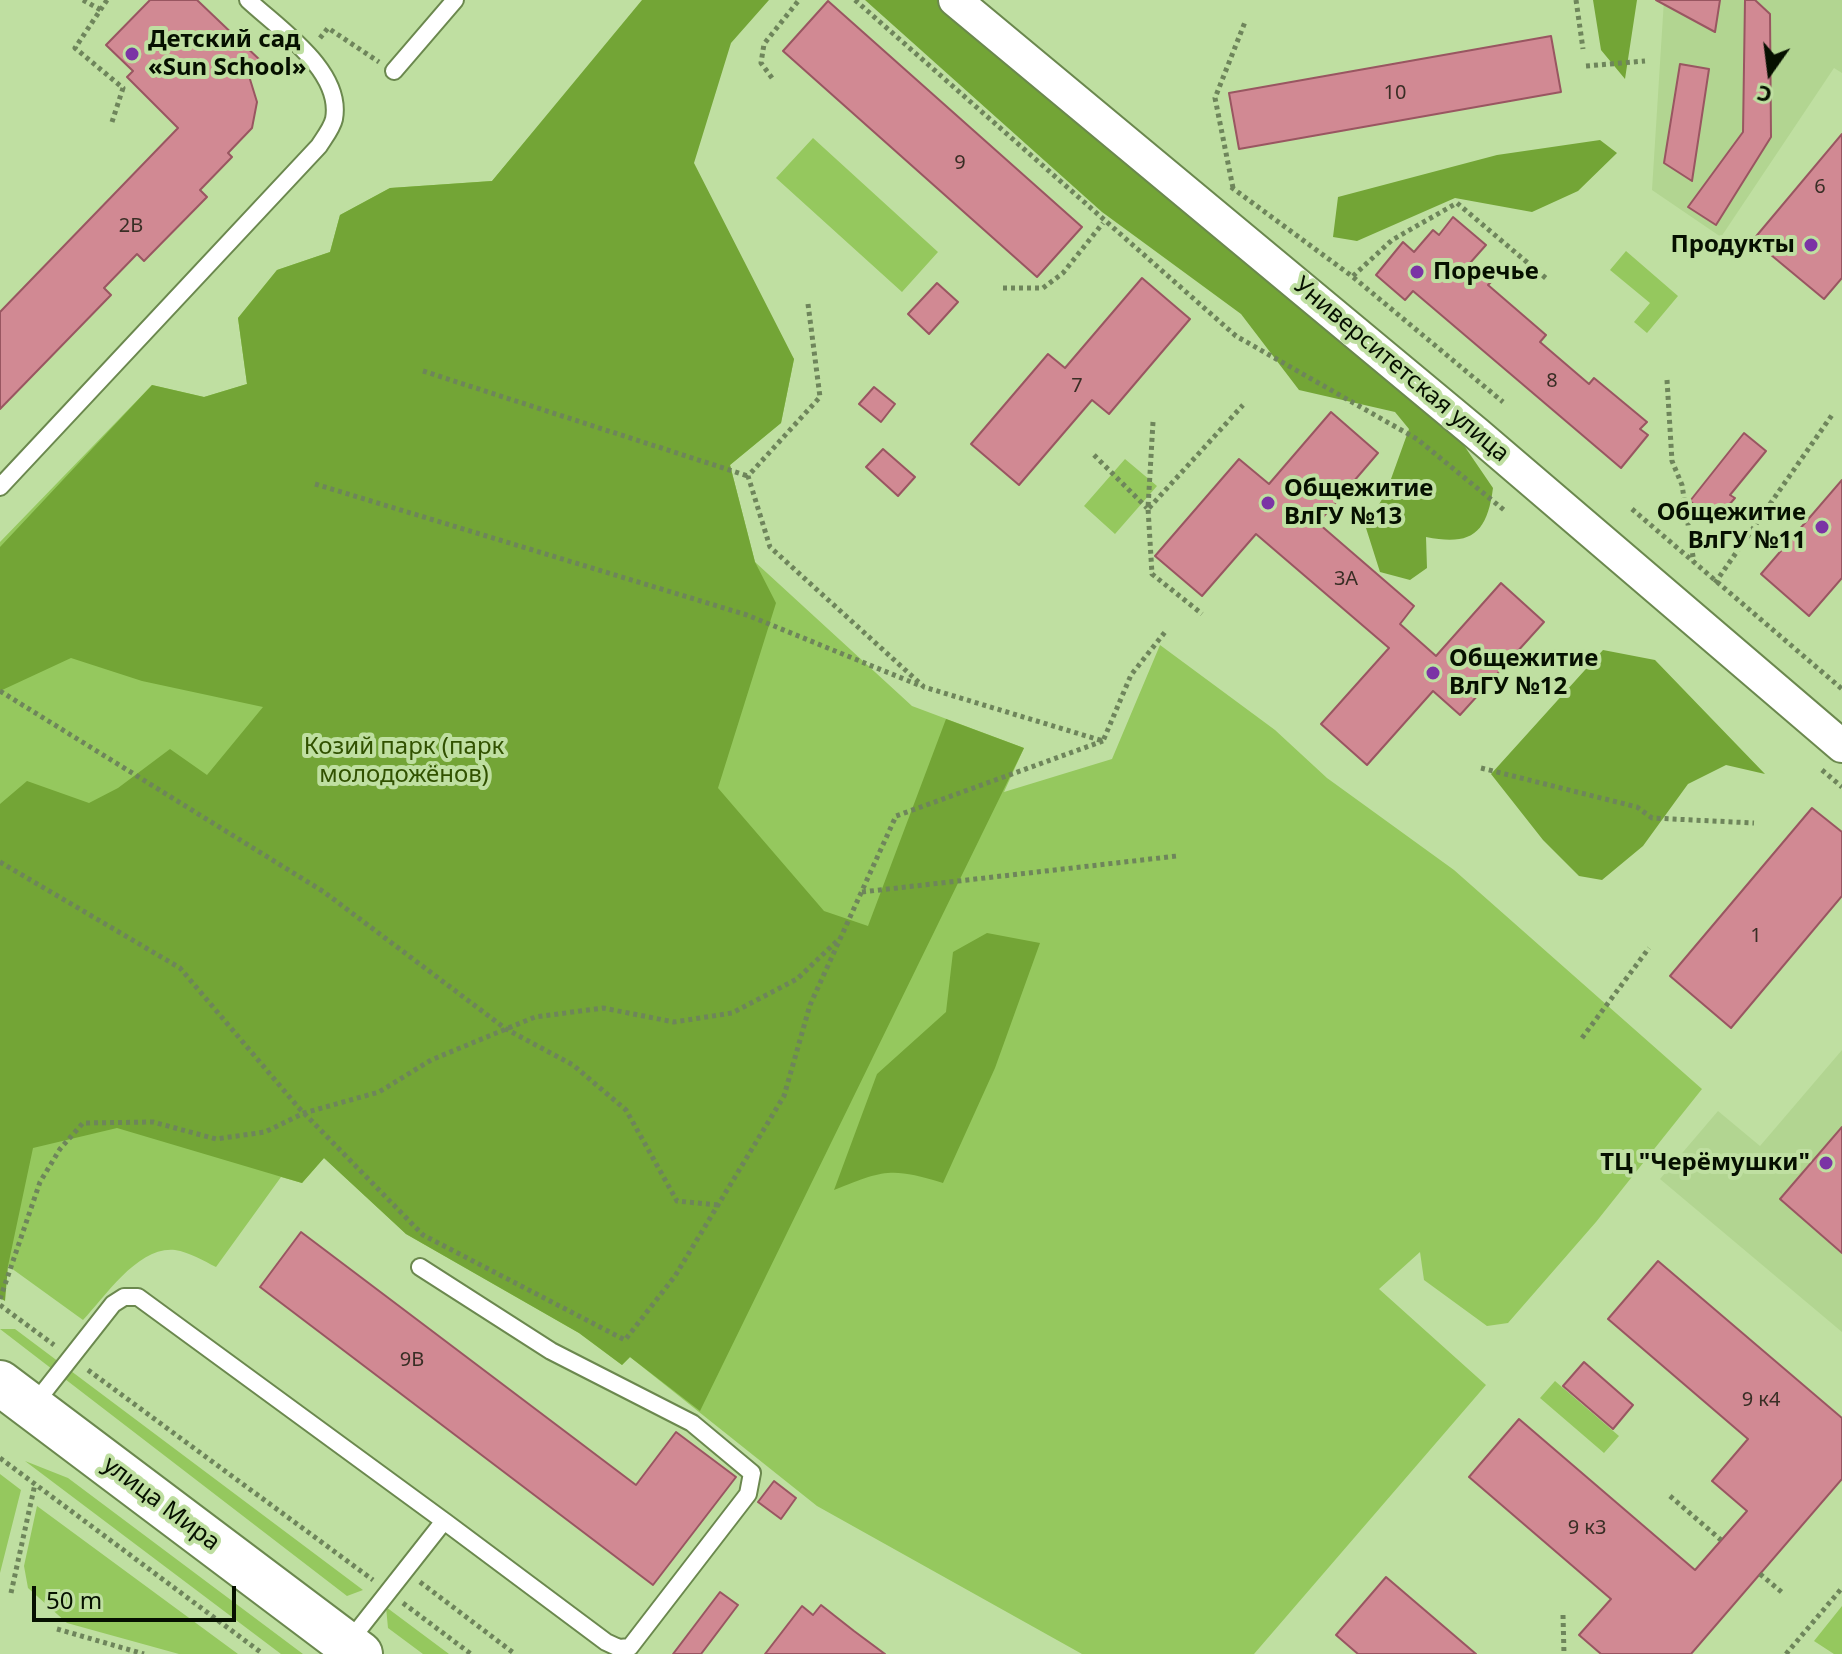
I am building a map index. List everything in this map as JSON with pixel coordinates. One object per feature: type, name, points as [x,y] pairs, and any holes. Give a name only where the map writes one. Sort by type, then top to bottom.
[{"type":"main road","name":"улица Мира","points":[[16,1395],[354,1649]]},
{"type":"street","name":"Университетская улица","points":[[955,0],[1476,433],[1842,746]]},
{"type":"lane","points":[[0,487],[319,146],[334,121],[335,97],[321,71],[248,0]]},
{"type":"lane","points":[[394,71],[455,0]]},
{"type":"lane","points":[[16,1395],[71,1358],[113,1304],[124,1297],[138,1297],[606,1642],[619,1648],[630,1647],[748,1494],[752,1473],[692,1423],[551,1351],[420,1267]]},
{"type":"lane","points":[[354,1649],[388,1592],[444,1521]]},
{"type":"path","points":[[83,0],[101,10]]},
{"type":"path","points":[[107,0],[75,48],[123,88],[112,122]]},
{"type":"path","points":[[772,78],[761,63],[764,44],[799,0]]},
{"type":"path","points":[[855,0],[1103,223],[1236,336],[1417,439],[1504,510]]},
{"type":"path","points":[[1576,0],[1583,49]]},
{"type":"path","points":[[1233,189],[1215,98],[1245,22]]},
{"type":"path","points":[[328,28],[375,59]]},
{"type":"path","points":[[1586,66],[1645,61]]},
{"type":"path","points":[[1221,179],[1353,277],[1503,402]]},
{"type":"path","points":[[1353,277],[1392,240],[1457,203],[1548,280]]},
{"type":"path","points":[[1003,288],[1043,288],[1063,273],[1103,223]]},
{"type":"path","points":[[748,476],[820,397],[808,304]]},
{"type":"path","points":[[423,371],[748,476]]},
{"type":"path","points":[[1667,380],[1672,461],[1682,485],[1695,566]]},
{"type":"path","points":[[1148,508],[1243,405]]},
{"type":"path","points":[[1715,583],[1832,415]]},
{"type":"path","points":[[1153,422],[1148,508],[1152,574],[1202,614]]},
{"type":"path","points":[[1094,455],[1148,508]]},
{"type":"path","points":[[748,476],[770,547],[924,687]]},
{"type":"path","points":[[315,484],[747,615],[924,687],[1103,741]]},
{"type":"path","points":[[1632,509],[1842,689]]},
{"type":"path","points":[[0,862],[180,968],[304,1113],[423,1235],[625,1340],[675,1276],[784,1096],[810,1005],[896,816],[1103,741],[1131,675],[1165,632]]},
{"type":"path","points":[[0,691],[324,892],[506,1029],[573,1065],[626,1110],[677,1201],[718,1205]]},
{"type":"path","points":[[1481,768],[1637,807],[1652,818],[1754,823]]},
{"type":"path","points":[[861,892],[1177,856]]},
{"type":"path","points":[[0,1299],[40,1182],[60,1149],[83,1123],[153,1122],[216,1139],[265,1132],[304,1113],[379,1092],[431,1060],[535,1017],[603,1008],[674,1022],[732,1013],[797,979],[840,938]]},
{"type":"path","points":[[1582,1038],[1649,948]]},
{"type":"path","points":[[0,1305],[471,1654]]},
{"type":"path","points":[[0,1458],[263,1654]]},
{"type":"path","points":[[11,1593],[35,1484]]},
{"type":"path","points":[[1670,1496],[1721,1540]]},
{"type":"path","points":[[405,1571],[515,1654]]},
{"type":"path","points":[[1760,1574],[1784,1594]]},
{"type":"path","points":[[1786,1654],[1842,1588]]},
{"type":"path","points":[[1563,1615],[1564,1654]]},
{"type":"path","points":[[57,1629],[144,1654]]},
{"type":"shaded area","points":[[1664,0],[1842,0],[1842,73],[1834,68],[1721,237],[1652,190]]},
{"type":"shaded area","points":[[1842,1050],[1842,1332],[1660,1179],[1718,1111],[1760,1146]]},
{"type":"green space","name":"Козий парк (парк молодожёнов)","points":[[642,0],[769,0],[731,43],[694,163],[794,359],[781,423],[730,465],[755,562],[776,603],[718,788],[824,911],[868,926],[946,719],[1024,748],[700,1411],[630,1357],[622,1365],[579,1333],[406,1234],[324,1158],[302,1183],[117,1128],[33,1148],[8,1266],[5,1301],[0,1298],[0,804],[27,781],[89,803],[118,788],[170,749],[207,775],[263,707],[142,681],[71,658],[0,691],[0,547],[152,385],[204,397],[247,384],[238,318],[277,270],[330,252],[340,215],[390,188],[492,181]]},
{"type":"green space","points":[[865,0],[938,0],[1463,444],[1493,488],[1481,526],[1465,538],[1455,540],[1426,537],[1427,568],[1410,580],[1380,572],[1366,528],[1387,490],[1409,429],[1395,412],[1299,390],[1241,314],[1102,212]]},
{"type":"green space","points":[[1593,0],[1637,0],[1625,79],[1601,50]]},
{"type":"green space","name":"Козий парк (парк молодожёнов)","points":[[584,72],[794,359],[781,423],[730,465],[755,562],[912,706],[1024,748],[1004,792],[1112,759],[1160,645],[1275,730],[1327,778],[1454,870],[1702,1089],[1596,1222],[1508,1323],[1487,1326],[1424,1280],[1420,1252],[1379,1289],[1486,1385],[1254,1654],[1082,1654],[817,1506],[630,1357],[622,1365],[579,1333],[406,1234],[324,1158],[302,1183],[281,1177],[216,1267],[175,1250],[148,1256],[124,1274],[83,1320],[0,1260],[0,542],[152,385],[204,397],[247,384],[238,318],[277,270],[330,252],[340,215],[390,188],[492,181]]},
{"type":"green space","points":[[813,138],[938,252],[902,292],[776,178]]},
{"type":"green space","points":[[1600,140],[1617,153],[1578,191],[1532,212],[1455,198],[1357,241],[1333,237],[1338,197],[1497,155]]},
{"type":"green space","points":[[1626,251],[1678,296],[1647,333],[1634,322],[1650,303],[1610,270]]},
{"type":"green space","points":[[1125,459],[1157,486],[1115,534],[1084,506]]},
{"type":"green space","points":[[1603,650],[1655,660],[1765,774],[1726,765],[1688,784],[1643,846],[1602,880],[1579,876],[1543,840],[1491,774]]},
{"type":"green space","points":[[987,933],[1040,943],[995,1068],[943,1183],[888,1173],[834,1190],[877,1074],[946,1012],[953,952]]},
{"type":"green space","points":[[0,1329],[15,1329],[363,1590],[347,1596]]},
{"type":"green space","points":[[1555,1381],[1619,1436],[1604,1453],[1540,1398]]},
{"type":"green space","points":[[25,1461],[68,1478],[303,1654],[281,1654]]},
{"type":"green space","points":[[0,1474],[21,1490],[0,1573]]},
{"type":"green space","points":[[37,1506],[238,1654],[179,1654],[67,1623],[28,1588],[24,1566]]},
{"type":"green space","points":[[1842,1606],[1842,1654],[1834,1654],[1814,1641]]},
{"type":"green space","points":[[386,1607],[449,1654],[423,1654],[388,1628]]},
{"type":"building","points":[[150,0],[197,0],[262,62],[249,76],[257,102],[252,128],[228,153],[232,157],[200,190],[207,197],[144,261],[137,254],[104,288],[111,295],[0,409],[0,312],[178,128],[127,77],[133,71],[106,45]]},
{"type":"building","points":[[1656,0],[1720,0],[1715,32]]},
{"type":"building","points":[[1745,0],[1755,0],[1770,14],[1771,137],[1716,225],[1688,207],[1743,132]]},
{"type":"building","points":[[828,1],[1082,227],[1037,277],[783,51]]},
{"type":"building","points":[[1551,36],[1561,92],[1239,149],[1229,93]]},
{"type":"building","points":[[1680,64],[1709,69],[1692,181],[1664,163]]},
{"type":"building","points":[[1842,134],[1842,278],[1824,299],[1753,240]]},
{"type":"building","points":[[1453,217],[1486,245],[1470,263],[1491,282],[1488,285],[1546,335],[1540,342],[1589,384],[1594,378],[1647,422],[1640,429],[1648,435],[1621,468],[1413,291],[1405,300],[1376,275],[1403,242],[1414,252],[1433,230],[1439,235]]},
{"type":"building","points":[[1142,278],[1190,319],[1109,414],[1092,400],[1019,485],[971,444],[1048,354],[1065,368]]},
{"type":"building","points":[[937,283],[958,302],[929,334],[908,314]]},
{"type":"building","points":[[874,387],[895,404],[881,422],[859,404]]},
{"type":"building","points":[[1331,412],[1378,453],[1318,523],[1414,606],[1400,624],[1436,656],[1501,583],[1544,622],[1460,715],[1433,691],[1367,765],[1321,724],[1389,648],[1256,534],[1202,596],[1155,556],[1239,459],[1269,484]]},
{"type":"building","points":[[1744,433],[1766,451],[1730,495],[1735,498],[1714,522],[1690,501]]},
{"type":"building","points":[[883,449],[915,477],[898,496],[866,467]]},
{"type":"building","name":"Общежитие ВлГУ №11","points":[[1842,480],[1842,578],[1809,616],[1761,574]]},
{"type":"building","points":[[1812,808],[1842,832],[1842,896],[1731,1028],[1670,976]]},
{"type":"building","name":"ТЦ \"Черёмушки\"","points":[[1842,1127],[1842,1253],[1780,1199]]},
{"type":"building","points":[[301,1232],[636,1485],[676,1432],[736,1477],[653,1585],[260,1287]]},
{"type":"building","points":[[1658,1261],[1842,1418],[1842,1479],[1691,1654],[1601,1654],[1579,1635],[1611,1599],[1469,1477],[1519,1419],[1695,1570],[1747,1511],[1712,1481],[1748,1439],[1608,1319]]},
{"type":"building","points":[[1584,1362],[1633,1405],[1613,1429],[1563,1386]]},
{"type":"building","points":[[774,1481],[796,1498],[781,1519],[758,1502]]},
{"type":"building","points":[[1386,1577],[1476,1654],[1358,1654],[1336,1635]]},
{"type":"building","points":[[720,1592],[738,1605],[701,1654],[673,1654]]},
{"type":"building","points":[[821,1605],[885,1654],[765,1654],[802,1606],[813,1615]]},
{"type":"place","name":"Детский сад «Sun School»","points":[[132,54]]},
{"type":"place","name":"Продукты","points":[[1811,245]]},
{"type":"place","name":"Поречье","points":[[1417,272]]},
{"type":"place","name":"Общежитие ВлГУ №13","points":[[1268,503]]},
{"type":"place","name":"Общежитие ВлГУ №11","points":[[1822,527]]},
{"type":"place","name":"Общежитие ВлГУ №12","points":[[1433,673]]},
{"type":"place","name":"ТЦ \"Черёмушки\"","points":[[1826,1163]]}]
